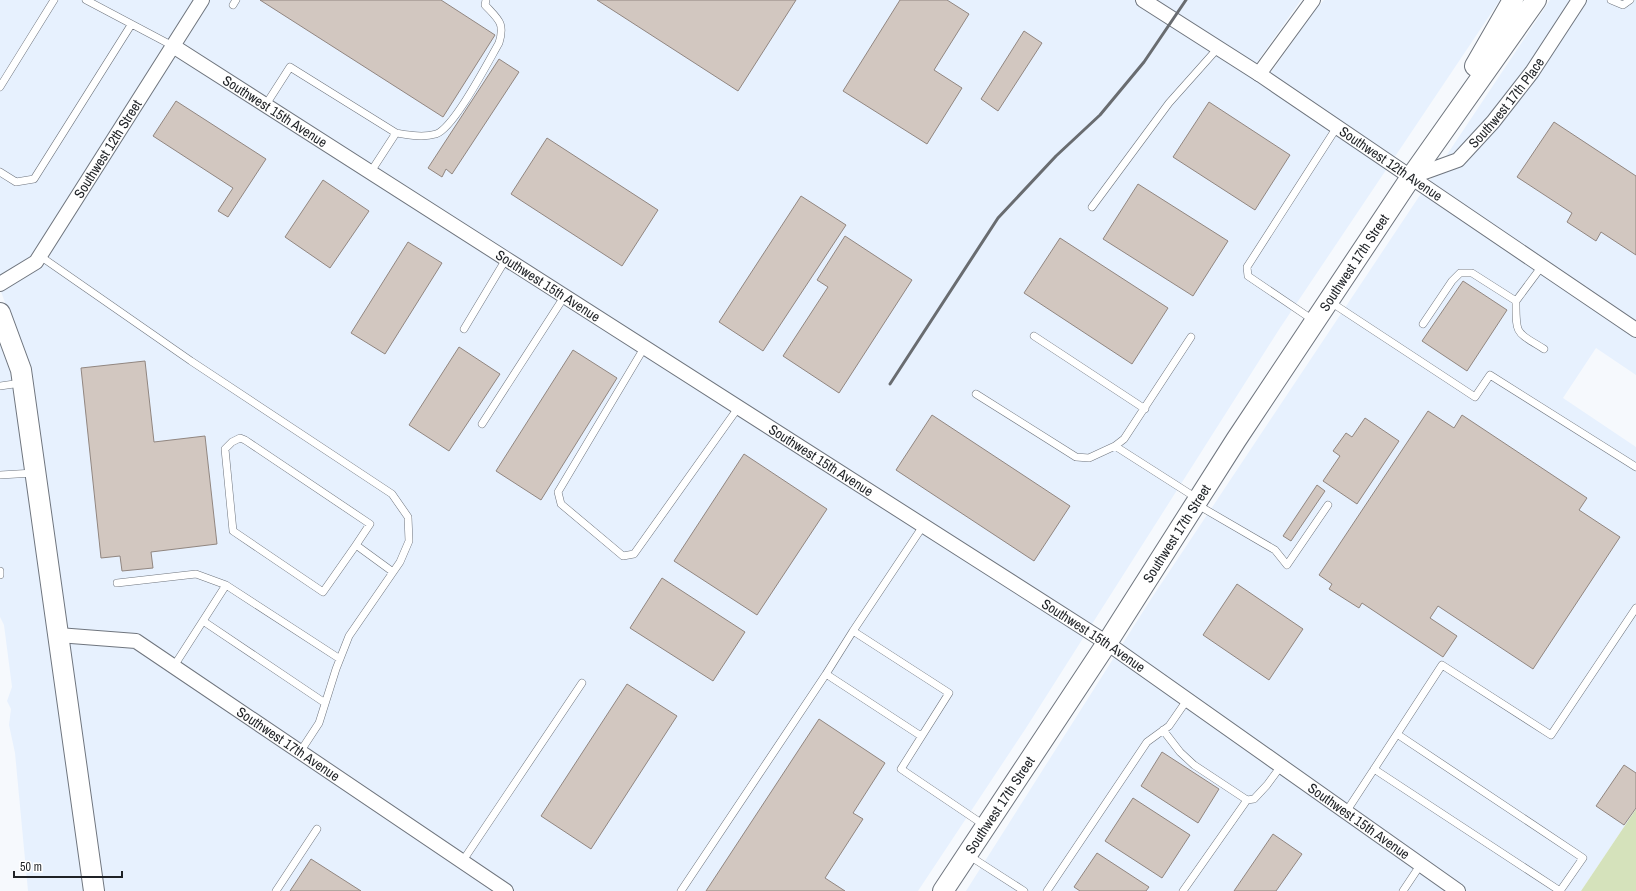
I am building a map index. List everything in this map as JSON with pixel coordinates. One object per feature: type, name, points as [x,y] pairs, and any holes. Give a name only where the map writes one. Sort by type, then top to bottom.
[{"type":"main road","name":"Southwest 17th Street","points":[[1411,177],[1513,0]]},
{"type":"main road","name":"Southwest 17th Street","points":[[943,891],[1107,643],[1197,501],[1315,321],[1411,177],[1536,0]]},
{"type":"main road","points":[[0,313],[21,370],[94,891]]},
{"type":"street","name":"Southwest 12th Street","points":[[0,284],[36,262],[202,0]]},
{"type":"street","name":"Southwest 12th Avenue","points":[[1143,0],[1259,74],[1636,330]]},
{"type":"street","points":[[1259,74],[1313,0]]},
{"type":"street","name":"Southwest 17th Place","points":[[1411,177],[1458,160],[1493,122],[1532,72],[1579,0]]},
{"type":"street","name":"Southwest 15th Avenue","points":[[173,46],[1107,643],[1458,891]]},
{"type":"street","name":"Southwest 17th Avenue","points":[[58,636],[136,641],[506,891]]},
{"type":"lane","points":[[0,87],[54,0]]},
{"type":"lane","points":[[86,0],[173,46]]},
{"type":"lane","points":[[265,106],[290,67],[396,133],[414,136],[436,134],[452,119],[499,43],[503,30],[500,21],[485,4],[486,0]]},
{"type":"lane","points":[[1611,0],[1623,5],[1630,0]]},
{"type":"lane","points":[[0,172],[16,182],[34,179],[131,25]]},
{"type":"lane","points":[[1092,207],[1169,103],[1218,48]]},
{"type":"lane","points":[[1315,321],[1248,276],[1247,267],[1337,127]]},
{"type":"lane","points":[[370,173],[396,133]]},
{"type":"lane","points":[[40,256],[191,361],[392,494],[408,517],[409,541],[393,572],[349,636],[319,723],[300,752]]},
{"type":"lane","points":[[464,329],[506,259]]},
{"type":"lane","points":[[1542,266],[1516,301],[1516,327],[1521,335],[1544,349]]},
{"type":"lane","points":[[1423,324],[1452,281],[1460,274],[1472,273],[1516,301]]},
{"type":"lane","points":[[482,424],[564,296]]},
{"type":"lane","points":[[1329,301],[1475,397],[1490,375],[1636,468]]},
{"type":"lane","points":[[1034,336],[1145,410]]},
{"type":"lane","points":[[976,394],[1076,457],[1089,458],[1115,446],[1124,439],[1145,410],[1191,337]]},
{"type":"lane","points":[[644,348],[558,492],[561,504],[623,556],[634,554],[738,408]]},
{"type":"lane","points":[[0,386],[23,383]]},
{"type":"lane","points":[[240,438],[245,440],[370,524],[356,545],[323,592],[233,531],[226,449],[240,438]]},
{"type":"lane","points":[[1115,446],[1197,501],[1275,550],[1287,565],[1328,505]]},
{"type":"lane","points":[[0,475],[36,473]]},
{"type":"lane","points":[[681,891],[923,526]]},
{"type":"lane","points":[[356,545],[393,572]]},
{"type":"lane","points":[[117,583],[196,574],[226,585],[340,660]]},
{"type":"lane","points":[[174,666],[226,585]]},
{"type":"lane","points":[[1346,812],[1442,665],[1551,735],[1636,608]]},
{"type":"lane","points":[[203,621],[325,703]]},
{"type":"lane","points":[[853,631],[949,693],[901,768],[986,826]]},
{"type":"lane","points":[[826,674],[921,736]]},
{"type":"lane","points":[[462,862],[582,683]]},
{"type":"lane","points":[[1047,891],[1130,765],[1147,742],[1169,726],[1187,700]]},
{"type":"lane","points":[[1163,730],[1180,752],[1194,766],[1246,800],[1254,799],[1281,766]]},
{"type":"lane","points":[[1374,769],[1560,891],[1582,858],[1397,734]]},
{"type":"lane","points":[[1183,891],[1246,800]]},
{"type":"lane","points":[[276,891],[317,829]]},
{"type":"lane","points":[[967,854],[1024,891]]},
{"type":"lane","points":[[1403,891],[1420,864]]},
{"type":"shaded area","points":[[0,0],[1301,0],[1248,75],[1262,85],[1315,10],[1324,0],[1500,0],[1280,328],[1026,728],[918,891],[102,891],[30,370],[0,289]]},
{"type":"shaded area","points":[[1550,0],[1636,0],[1636,375],[1596,348],[1563,398],[1636,447],[1636,809],[1581,891],[966,891],[1151,599]]},
{"type":"shaded area","points":[[0,336],[14,375],[86,891],[28,891],[15,753],[9,725],[11,709],[7,701],[12,687],[4,625],[0,617]]},
{"type":"green space","points":[[1636,809],[1636,891],[1581,891]]},
{"type":"building","points":[[260,0],[441,0],[495,35],[443,117]]},
{"type":"building","points":[[597,0],[796,0],[738,91]]},
{"type":"building","points":[[900,0],[947,0],[969,14],[934,70],[962,88],[927,144],[843,91]]},
{"type":"building","points":[[1024,31],[1042,43],[998,111],[981,99]]},
{"type":"building","points":[[499,59],[519,72],[452,174],[446,169],[442,177],[428,168]]},
{"type":"building","points":[[176,101],[266,159],[228,217],[218,211],[233,188],[153,136]]},
{"type":"building","points":[[1209,102],[1290,155],[1255,210],[1173,157]]},
{"type":"building","points":[[1554,122],[1636,176],[1636,255],[1601,232],[1596,241],[1567,222],[1572,213],[1517,177]]},
{"type":"building","points":[[547,138],[658,210],[622,266],[511,194]]},
{"type":"building","points":[[323,180],[369,211],[330,268],[285,237]]},
{"type":"building","points":[[1138,184],[1228,241],[1193,296],[1103,239]]},
{"type":"building","points":[[801,196],[846,225],[763,351],[719,322]]},
{"type":"building","points":[[845,236],[912,280],[839,393],[783,356],[828,287],[817,280]]},
{"type":"building","points":[[1060,238],[1168,308],[1132,364],[1024,293]]},
{"type":"building","points":[[408,242],[442,263],[385,354],[351,333]]},
{"type":"building","points":[[1463,281],[1507,310],[1467,371],[1422,341]]},
{"type":"building","points":[[459,347],[500,374],[449,451],[409,425]]},
{"type":"building","points":[[573,350],[617,378],[541,500],[496,471]]},
{"type":"building","points":[[145,361],[154,442],[205,436],[217,544],[151,552],[153,568],[122,571],[120,556],[101,558],[81,368]]},
{"type":"building","points":[[1428,411],[1454,428],[1462,415],[1587,498],[1579,510],[1620,537],[1533,669],[1438,606],[1430,618],[1457,636],[1443,657],[1362,603],[1359,608],[1329,589],[1332,584],[1319,575]]},
{"type":"building","points":[[932,415],[1070,506],[1034,561],[896,470]]},
{"type":"building","points":[[1365,418],[1399,441],[1357,504],[1323,481],[1340,456],[1333,451],[1346,433],[1352,437]]},
{"type":"building","points":[[744,454],[827,509],[757,615],[674,561]]},
{"type":"building","points":[[1317,485],[1325,491],[1291,541],[1283,536]]},
{"type":"building","points":[[662,578],[745,632],[713,681],[630,628]]},
{"type":"building","points":[[1237,584],[1303,629],[1269,680],[1203,635]]},
{"type":"building","points":[[627,684],[677,716],[591,849],[541,816]]},
{"type":"building","points":[[819,719],[885,763],[853,813],[863,819],[825,878],[845,891],[706,891]]},
{"type":"building","points":[[1162,752],[1219,789],[1198,823],[1141,786]]},
{"type":"building","points":[[1624,765],[1636,773],[1636,808],[1624,825],[1596,806]]},
{"type":"building","points":[[1133,798],[1190,835],[1162,878],[1105,841]]},
{"type":"building","points":[[1273,834],[1302,854],[1276,891],[1234,891]]},
{"type":"building","points":[[1097,853],[1149,887],[1146,891],[1080,891],[1074,887]]},
{"type":"building","points":[[311,859],[361,891],[290,891]]},
{"type":"railway","points":[[890,384],[998,218],[1056,156],[1100,115],[1144,62],[1186,0]]}]
